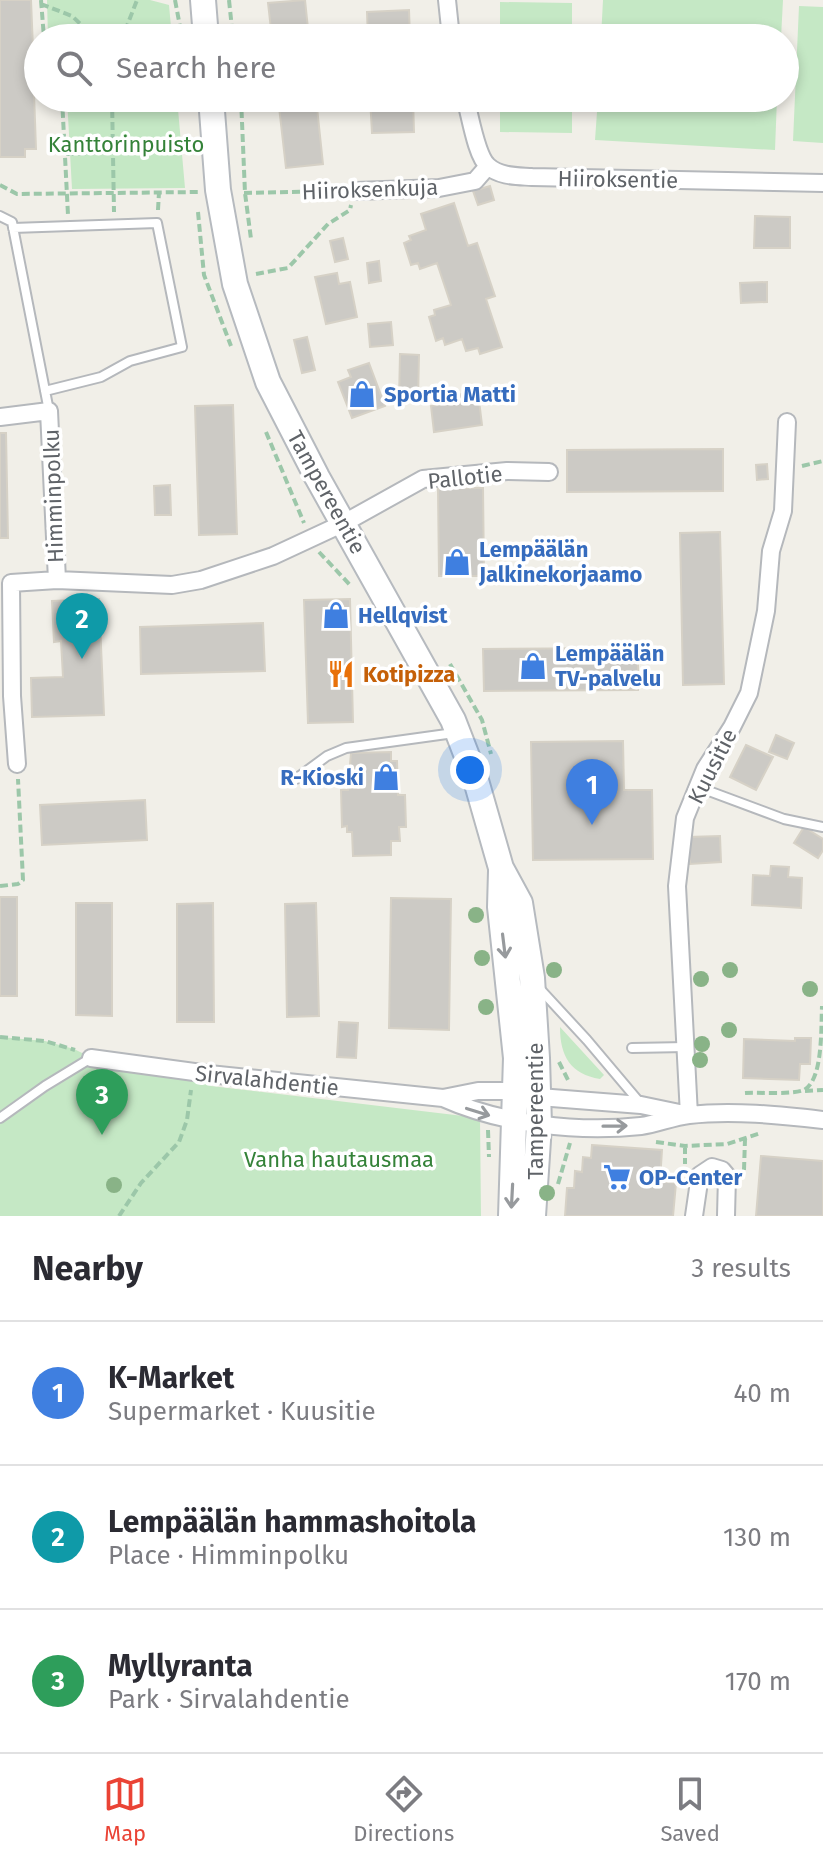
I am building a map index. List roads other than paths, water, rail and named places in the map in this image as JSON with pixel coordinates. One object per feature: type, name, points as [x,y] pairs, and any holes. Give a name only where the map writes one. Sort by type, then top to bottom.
[{"type":"main road","points":[[203,0],[205,24]]},
{"type":"main road","name":"Tampereentie","points":[[212,112],[218,190],[235,284],[268,382],[459,733],[501,868],[520,903],[532,978],[539,1097],[527,1122],[511,1216]]},
{"type":"main road","name":"Tampereentie","points":[[501,868],[500,907],[516,1058],[515,1091],[527,1122],[533,1216]]},
{"type":"street","points":[[447,0],[450,24]]},
{"type":"street","points":[[469,112],[481,154],[488,166]]},
{"type":"street","name":"Hiiroksentie","points":[[488,166],[501,173],[532,177],[823,183]]},
{"type":"street","name":"Hiiroksenkuja","points":[[356,191],[439,188],[475,181],[488,166]]},
{"type":"street","points":[[0,417],[49,411]]},
{"type":"street","name":"Himminpolku","points":[[49,411],[57,580]]},
{"type":"street","name":"Kuusitie","points":[[689,1115],[677,886],[685,818],[705,769],[749,693],[766,611],[771,551],[783,511],[787,422]]},
{"type":"street","name":"Pallotie","points":[[344,523],[423,479],[507,471],[549,472]]},
{"type":"street","name":"Himminpolku","points":[[17,764],[12,696],[11,583],[57,580],[172,585],[240,568],[344,523]]},
{"type":"street","name":"Sirvalahdentie","points":[[91,1058],[443,1098],[488,1115],[527,1122],[569,1126],[641,1126],[689,1115]]},
{"type":"street","name":"Sirvalahdentie","points":[[443,1098],[478,1091],[515,1091],[539,1097],[641,1105],[689,1115]]},
{"type":"street","points":[[689,1115],[757,1114],[823,1120]]},
{"type":"street","points":[[694,1216],[700,1175],[712,1167],[722,1170],[727,1176],[726,1216]]},
{"type":"lane","points":[[0,216],[12,222],[49,411]]},
{"type":"lane","points":[[13,228],[157,223],[182,347],[130,361],[101,377],[45,391]]},
{"type":"lane","points":[[293,781],[327,756],[346,748],[459,733]]},
{"type":"lane","points":[[698,787],[784,819],[823,827]]},
{"type":"lane","points":[[532,978],[545,997],[580,1032],[641,1105]]},
{"type":"lane","points":[[632,1048],[686,1047]]},
{"type":"lane","points":[[0,1118],[91,1058]]},
{"type":"place","name":"Sportia Matti","points":[[362,394]]},
{"type":"place","name":"Lempäälän Jalkinekorjaamo","points":[[457,562]]},
{"type":"place","name":"Hellqvist","points":[[336,615]]},
{"type":"place","name":"Lempäälän hammashoitola","points":[[82,659]]},
{"type":"place","name":"Lempäälän TV-palvelu","points":[[533,666]]},
{"type":"place","name":"Kotipizza","points":[[341,674]]},
{"type":"place","name":"R-Kioski","points":[[386,777]]},
{"type":"place","name":"K-Market","points":[[592,825]]},
{"type":"place","name":"Myllyranta","points":[[102,1135]]},
{"type":"place","name":"OP-Center","points":[[617,1177]]},
{"type":"park label","name":"Kanttorinpuisto","points":[[126,144]]},
{"type":"park label","name":"Vanha hautausmaa","points":[[339,1159]]}]
